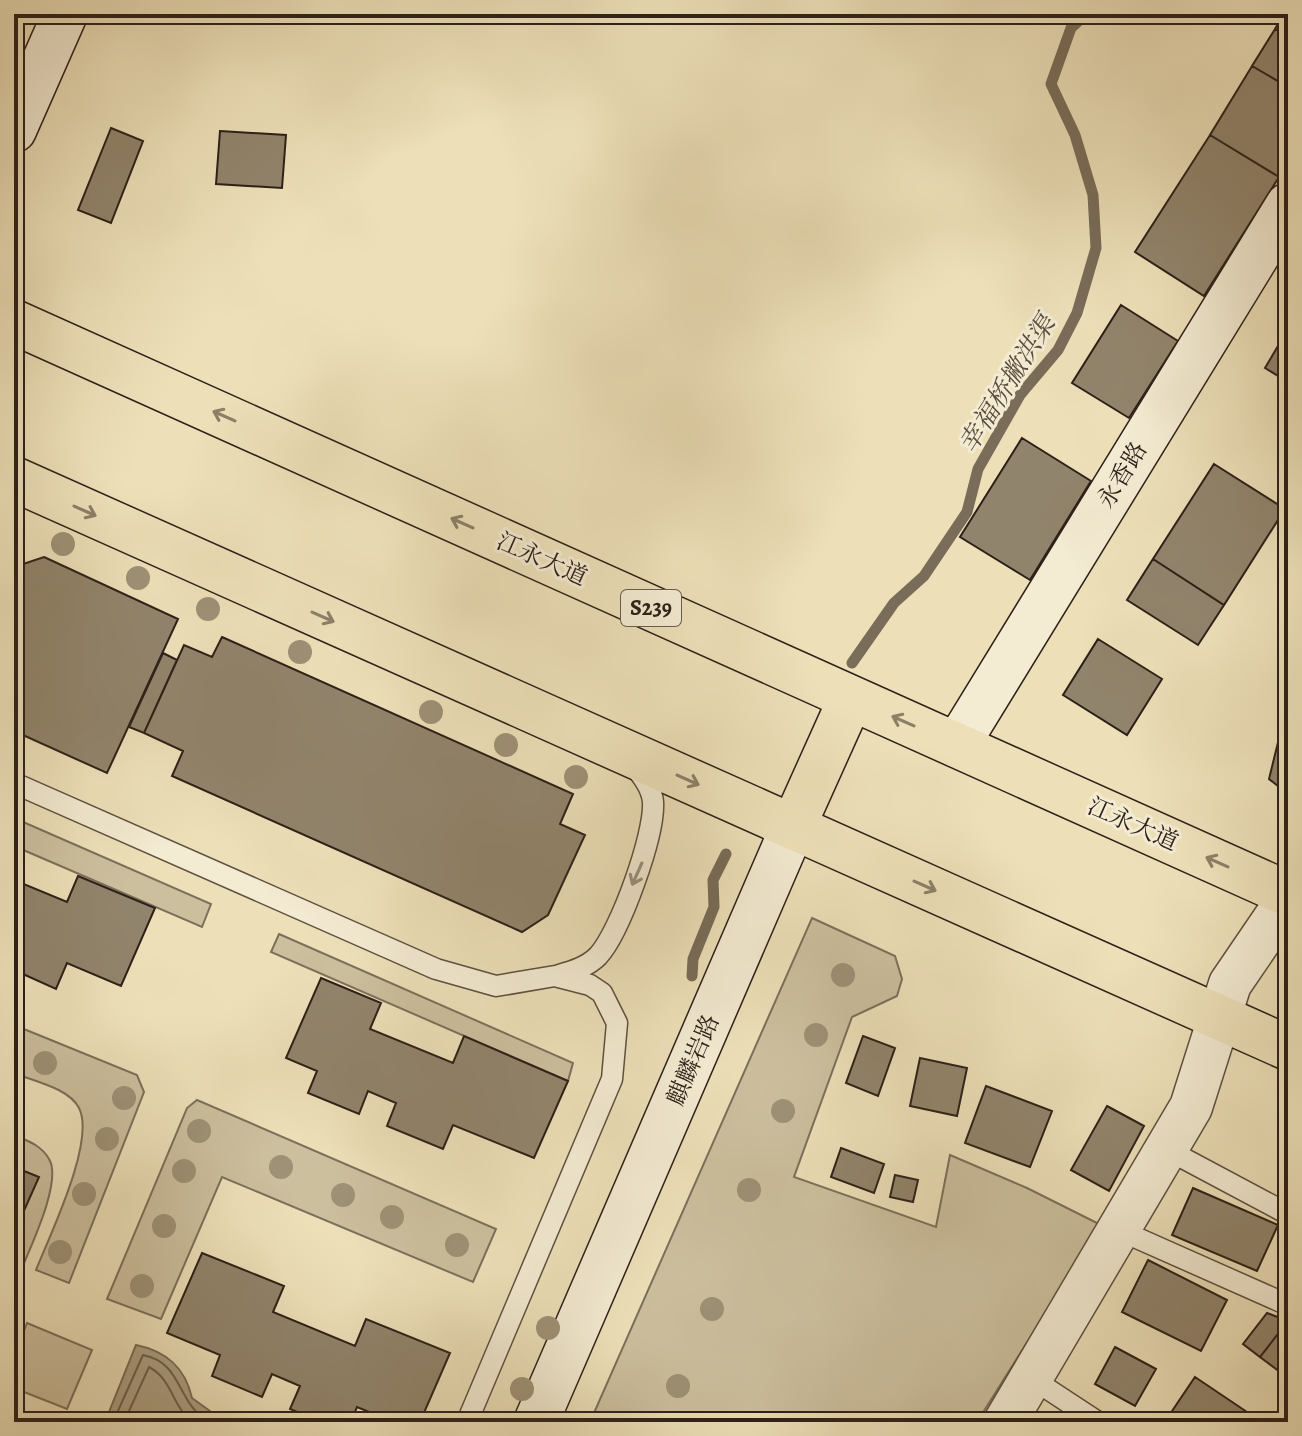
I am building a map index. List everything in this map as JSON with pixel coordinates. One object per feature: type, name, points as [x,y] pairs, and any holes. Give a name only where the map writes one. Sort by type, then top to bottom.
[{"type":"main road","points":[[14,130],[65,14]]},
{"type":"main road","name":"永香路","points":[[957,745],[1288,205]]},
{"type":"main road","name":"江永大道","points":[[14,322],[1288,894]]},
{"type":"main road","points":[[14,479],[1288,1048]]},
{"type":"main road","name":"麒麟岩路","points":[[536,1422],[851,698]]},
{"type":"street","points":[[1005,1422],[1191,1107],[1230,984],[1277,915],[1288,907]]},
{"type":"lane","points":[[14,783],[436,969],[496,986],[555,976],[581,968],[598,956],[643,860],[652,824],[653,798],[642,775],[597,740]]},
{"type":"lane","points":[[467,1422],[614,1068],[617,1023],[602,993],[576,979],[555,976]]},
{"type":"lane","points":[[1166,1149],[1288,1214]]},
{"type":"lane","points":[[1119,1230],[1288,1305]]},
{"type":"lane","points":[[1031,1378],[1098,1422]]},
{"type":"shaded area","points":[[14,818],[211,904],[202,927],[14,846]]},
{"type":"shaded area","points":[[812,918],[895,956],[902,979],[897,996],[852,1017],[794,1177],[936,1227],[950,1155],[1027,1188],[1101,1225],[977,1422],[590,1422]]},
{"type":"shaded area","points":[[279,934],[573,1063],[568,1081],[271,952]]},
{"type":"shaded area","points":[[14,1025],[137,1075],[144,1092],[69,1283],[36,1270],[69,1189],[83,1123],[79,1108],[67,1095],[14,1073]]},
{"type":"shaded area","points":[[197,1100],[496,1229],[473,1282],[222,1177],[161,1319],[107,1299],[187,1108]]},
{"type":"shaded area","points":[[14,1135],[42,1150],[52,1170],[47,1203],[14,1287],[14,1233],[38,1177],[14,1167]]},
{"type":"shaded area","points":[[27,1323],[92,1350],[67,1409],[14,1388],[14,1356]]},
{"type":"water","points":[[136,1345],[156,1351],[173,1362],[185,1377],[192,1398],[225,1422],[105,1422]]},
{"type":"building","points":[[1284,14],[1288,14],[1288,37],[1275,29]]},
{"type":"building","points":[[1275,29],[1288,37],[1288,87],[1252,66]]},
{"type":"building","points":[[1252,66],[1288,87],[1288,163],[1279,177],[1210,135]]},
{"type":"building","points":[[111,128],[143,141],[111,223],[78,210]]},
{"type":"building","points":[[220,131],[286,135],[282,188],[216,184]]},
{"type":"building","points":[[1210,135],[1279,177],[1204,296],[1135,252]]},
{"type":"building","points":[[1121,305],[1178,341],[1129,418],[1072,383]]},
{"type":"building","points":[[1288,329],[1288,382],[1265,368]]},
{"type":"building","points":[[1022,438],[1091,481],[1030,580],[960,537]]},
{"type":"building","points":[[1214,464],[1285,509],[1224,605],[1153,559]]},
{"type":"building","points":[[44,557],[178,619],[107,773],[14,731],[14,567]]},
{"type":"building","points":[[1153,559],[1224,605],[1198,645],[1127,600]]},
{"type":"building","points":[[222,637],[573,794],[560,824],[585,835],[548,915],[522,932],[172,776],[183,751],[144,733],[184,645],[212,657]]},
{"type":"building","points":[[1098,639],[1162,679],[1127,735],[1063,695]]},
{"type":"building","points":[[163,653],[177,660],[144,733],[129,727]]},
{"type":"building","points":[[1288,671],[1288,731],[1282,726],[1279,676]]},
{"type":"building","points":[[1282,726],[1288,731],[1288,794],[1269,779]]},
{"type":"building","points":[[78,876],[155,908],[121,986],[67,963],[56,989],[14,970],[14,880],[67,902]]},
{"type":"building","points":[[321,978],[381,1003],[370,1029],[453,1063],[464,1036],[568,1081],[534,1158],[453,1125],[443,1149],[387,1126],[396,1103],[368,1091],[359,1114],[308,1093],[317,1071],[286,1058]]},
{"type":"building","points":[[863,1036],[895,1048],[878,1096],[846,1083]]},
{"type":"building","points":[[920,1058],[967,1068],[957,1116],[910,1106]]},
{"type":"building","points":[[986,1086],[1052,1111],[1030,1167],[965,1143]]},
{"type":"building","points":[[1107,1106],[1144,1126],[1109,1191],[1071,1170]]},
{"type":"building","points":[[841,1148],[884,1164],[874,1193],[831,1177]]},
{"type":"building","points":[[14,1167],[39,1177],[14,1233]]},
{"type":"building","points":[[895,1175],[918,1180],[913,1202],[890,1197]]},
{"type":"building","points":[[1193,1188],[1278,1225],[1257,1271],[1172,1235]]},
{"type":"building","points":[[202,1253],[284,1286],[273,1312],[355,1346],[366,1319],[450,1353],[420,1422],[394,1422],[357,1407],[351,1422],[321,1422],[290,1409],[300,1386],[272,1374],[262,1397],[212,1376],[220,1355],[167,1333]]},
{"type":"building","points":[[1148,1260],[1227,1300],[1201,1351],[1122,1312]]},
{"type":"building","points":[[1267,1313],[1288,1321],[1260,1357],[1243,1344]]},
{"type":"building","points":[[1288,1321],[1288,1378],[1260,1357]]},
{"type":"building","points":[[1115,1347],[1156,1369],[1135,1406],[1095,1384]]},
{"type":"building","points":[[1195,1377],[1253,1416],[1250,1422],[1166,1420]]},
{"type":"waterway","name":"幸福桥撇洪渠","points":[[852,663],[894,603],[924,576],[967,512],[978,469],[1020,395],[1058,350],[1077,313],[1096,248],[1093,195],[1075,135],[1051,84],[1071,28],[1086,14]]},
{"type":"waterway","name":"幸福桥撇洪渠","points":[[692,976],[693,959],[714,907],[713,880],[726,854]]}]
